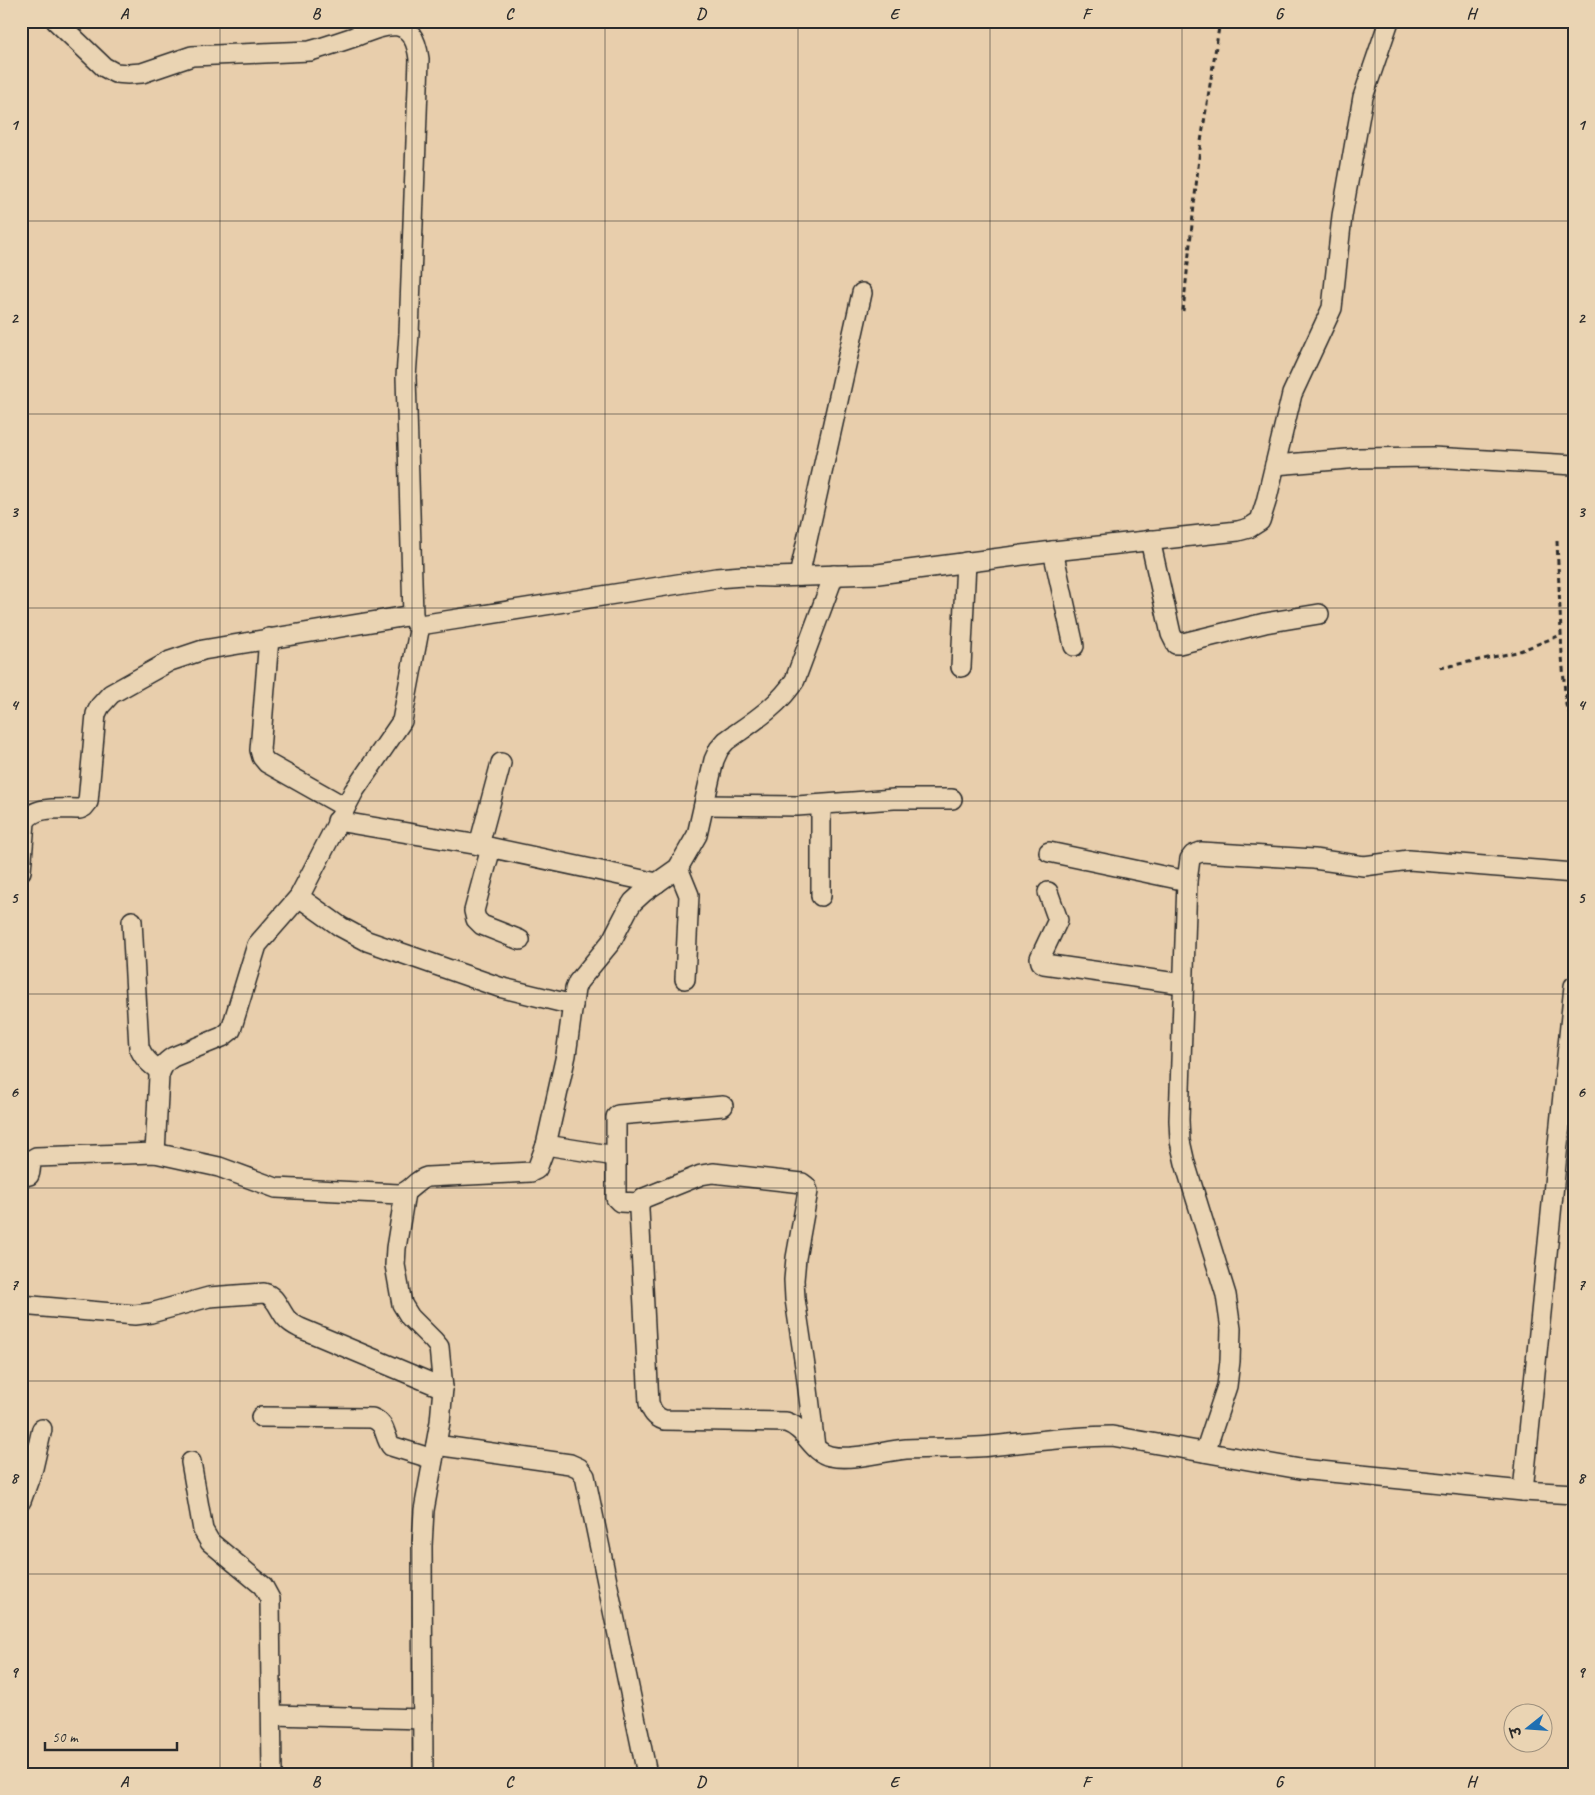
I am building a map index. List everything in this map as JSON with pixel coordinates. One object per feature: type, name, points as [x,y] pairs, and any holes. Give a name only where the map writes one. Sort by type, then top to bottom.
[{"type":"street","points":[[56,21],[104,67],[115,73],[142,73],[192,56],[310,51],[328,47],[379,27],[390,25],[397,25],[412,34],[419,59],[406,377],[417,620],[402,721],[354,791],[298,897],[257,945],[231,1030],[227,1034],[167,1061],[162,1066],[160,1071],[155,1153]]},
{"type":"street","points":[[21,871],[25,822],[28,817],[40,811],[80,809],[88,802],[96,714],[105,700],[112,694],[170,661],[203,650],[269,638],[417,620],[716,578],[878,574],[1053,551],[1238,531],[1250,528],[1260,521],[1292,394],[1332,308],[1342,216],[1363,97],[1389,21]]},
{"type":"street","points":[[800,576],[862,293]]},
{"type":"street","points":[[1274,465],[1359,458],[1467,458],[1574,465]]},
{"type":"street","points":[[1150,540],[1171,634],[1176,644],[1265,623],[1319,614]]},
{"type":"street","points":[[1053,551],[1074,646]]},
{"type":"street","points":[[961,667],[966,562]]},
{"type":"street","points":[[423,1774],[422,1546],[424,1510],[440,1422],[443,1388],[438,1347],[434,1340],[410,1317],[402,1304],[395,1265],[405,1193],[416,1182],[426,1177],[531,1172],[537,1169],[546,1145],[566,1055],[575,989],[578,982],[611,942],[627,911],[644,892],[678,868],[697,835],[714,760],[719,749],[726,741],[780,700],[795,680],[834,575]]},
{"type":"street","points":[[269,638],[260,750],[262,757],[267,763],[341,814],[485,847],[657,883]]},
{"type":"street","points":[[501,763],[474,911],[476,919],[482,925],[520,940]]},
{"type":"street","points":[[704,804],[821,806],[894,799],[952,799]]},
{"type":"street","points":[[821,806],[821,896]]},
{"type":"street","points":[[1049,852],[1187,881]]},
{"type":"street","points":[[1204,1452],[1227,1386],[1231,1329],[1226,1295],[1180,1142],[1179,1120],[1187,881],[1193,855],[1201,852],[1314,859],[1364,866],[1409,860],[1574,873]]},
{"type":"street","points":[[678,868],[689,895],[685,979]]},
{"type":"street","points":[[1048,892],[1058,920],[1040,958],[1041,962],[1044,964],[1183,984]]},
{"type":"street","points":[[298,897],[341,928],[367,941],[499,987],[573,1005]]},
{"type":"street","points":[[132,921],[139,1047],[145,1059],[160,1071]]},
{"type":"street","points":[[1523,1491],[1574,986]]},
{"type":"street","points":[[640,1203],[618,1201],[616,1198],[615,1120],[618,1115],[723,1106]]},
{"type":"street","points":[[546,1145],[615,1156]]},
{"type":"street","points":[[21,1177],[28,1175],[31,1171],[32,1159],[36,1157],[155,1153],[219,1167],[276,1188],[405,1193]]},
{"type":"street","points":[[815,1447],[794,1280],[808,1191],[806,1186],[802,1183],[707,1173],[644,1198],[638,1210],[648,1394],[652,1412],[657,1418],[674,1422],[786,1422],[796,1425],[815,1447],[822,1453],[841,1458],[904,1449],[989,1446],[1085,1436],[1112,1436],[1300,1469],[1523,1491],[1574,1494]]},
{"type":"street","points":[[21,1306],[135,1315],[151,1314],[209,1297],[264,1293],[272,1297],[292,1324],[443,1388]]},
{"type":"street","points":[[261,1417],[372,1418],[379,1421],[391,1446],[435,1452],[570,1464],[579,1468],[585,1476],[647,1774]]},
{"type":"street","points":[[21,1501],[33,1468],[42,1429]]},
{"type":"street","points":[[191,1462],[203,1530],[206,1536],[210,1542],[263,1586],[270,1599],[273,1715],[272,1774]]},
{"type":"street","points":[[273,1715],[423,1719]]},
{"type":"path","points":[[1183,311],[1200,148],[1220,21]]},
{"type":"path","points":[[1557,541],[1566,705],[1568,711],[1574,716]]},
{"type":"path","points":[[1440,668],[1517,652],[1561,636]]}]
